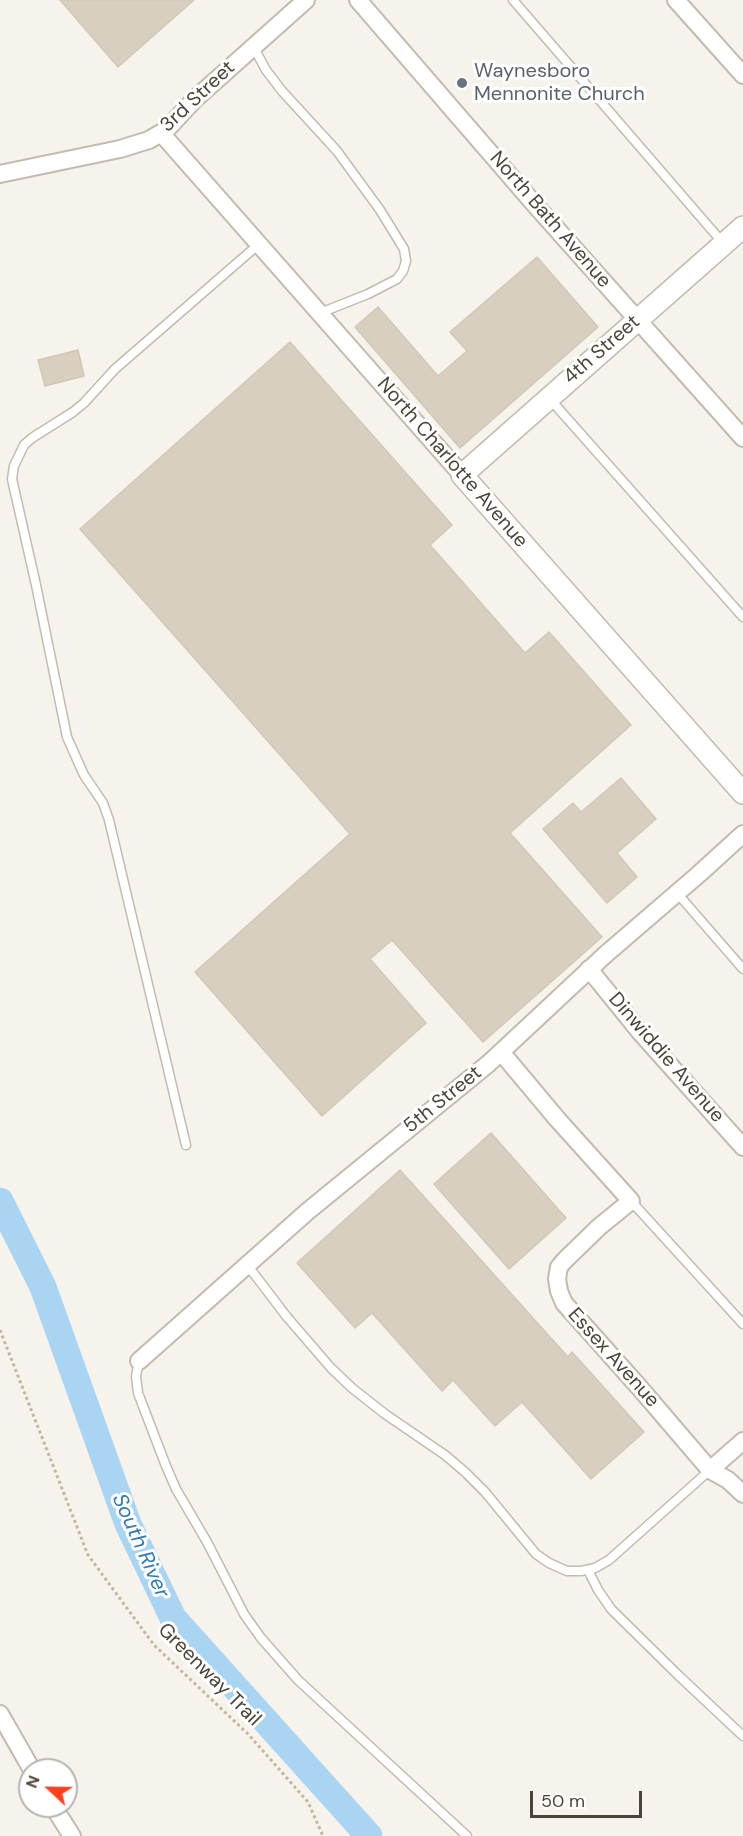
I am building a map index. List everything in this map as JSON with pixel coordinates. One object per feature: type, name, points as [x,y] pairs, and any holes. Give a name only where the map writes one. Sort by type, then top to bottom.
[{"type":"street","name":"3rd Street","points":[[0,174],[120,149],[149,140],[168,128],[195,99],[306,0]]},
{"type":"street","name":"North Bath Avenue","points":[[358,0],[743,438]]},
{"type":"street","points":[[676,0],[743,75]]},
{"type":"street","name":"North Charlotte Avenue","points":[[161,133],[743,793]]},
{"type":"street","name":"4th Street","points":[[462,475],[743,227]]},
{"type":"street","name":"5th Street","points":[[139,1362],[308,1211],[501,1052],[589,969],[743,834]]},
{"type":"street","name":"Dinwiddie Avenue","points":[[589,969],[640,1032],[743,1147]]},
{"type":"street","points":[[501,1052],[631,1201]]},
{"type":"street","name":"Essex Avenue","points":[[631,1201],[564,1260],[558,1271],[559,1291],[564,1302],[710,1470],[728,1480],[743,1494]]},
{"type":"street","points":[[710,1470],[743,1441]]},
{"type":"street","points":[[0,1714],[25,1758]]},
{"type":"street","points":[[61,1818],[72,1836]]},
{"type":"lane","points":[[513,0],[724,244]]},
{"type":"lane","points":[[253,46],[266,70],[282,91],[337,151],[380,210],[404,249],[403,271],[397,279],[368,294],[320,313]]},
{"type":"lane","points":[[186,1145],[109,820],[103,803],[84,775],[67,737],[12,479],[14,466],[24,445],[74,412],[115,369],[260,244]]},
{"type":"lane","points":[[549,397],[743,617]]},
{"type":"lane","points":[[677,893],[743,969]]},
{"type":"lane","points":[[631,1201],[743,1324]]},
{"type":"lane","points":[[248,1266],[287,1317],[352,1388],[385,1414],[438,1449],[485,1492],[536,1554],[567,1571],[588,1570],[609,1560],[710,1470]]},
{"type":"lane","points":[[139,1362],[136,1376],[138,1393],[166,1466],[176,1489],[207,1542],[244,1614],[261,1638],[298,1680],[467,1836]]},
{"type":"lane","points":[[588,1570],[611,1609],[678,1676],[743,1736]]},
{"type":"path","name":"Greenway Trail","points":[[0,1330],[88,1555],[154,1646],[249,1735],[308,1802],[324,1836]]},
{"type":"building","points":[[60,0],[194,0],[118,67]]},
{"type":"building","points":[[537,257],[598,327],[460,448],[355,327],[378,307],[438,376],[467,351],[450,332]]},
{"type":"building","points":[[290,342],[452,525],[430,545],[525,653],[549,632],[631,725],[510,833],[602,937],[483,1042],[392,940],[370,959],[426,1023],[322,1116],[195,972],[350,834],[80,529]]},
{"type":"building","points":[[78,350],[84,376],[45,386],[38,360]]},
{"type":"building","points":[[621,778],[656,819],[617,853],[637,877],[607,903],[543,829],[573,803],[581,812]]},
{"type":"building","points":[[491,1133],[566,1218],[509,1269],[434,1184]]},
{"type":"building","points":[[400,1170],[568,1357],[572,1352],[644,1432],[591,1479],[522,1402],[495,1426],[453,1380],[442,1391],[372,1313],[355,1328],[297,1263]]},
{"type":"waterway","name":"South River","points":[[0,1201],[43,1287],[128,1524],[173,1618],[369,1836]]},
{"type":"place","name":"Waynesboro Mennonite Church","points":[[462,83]]}]
